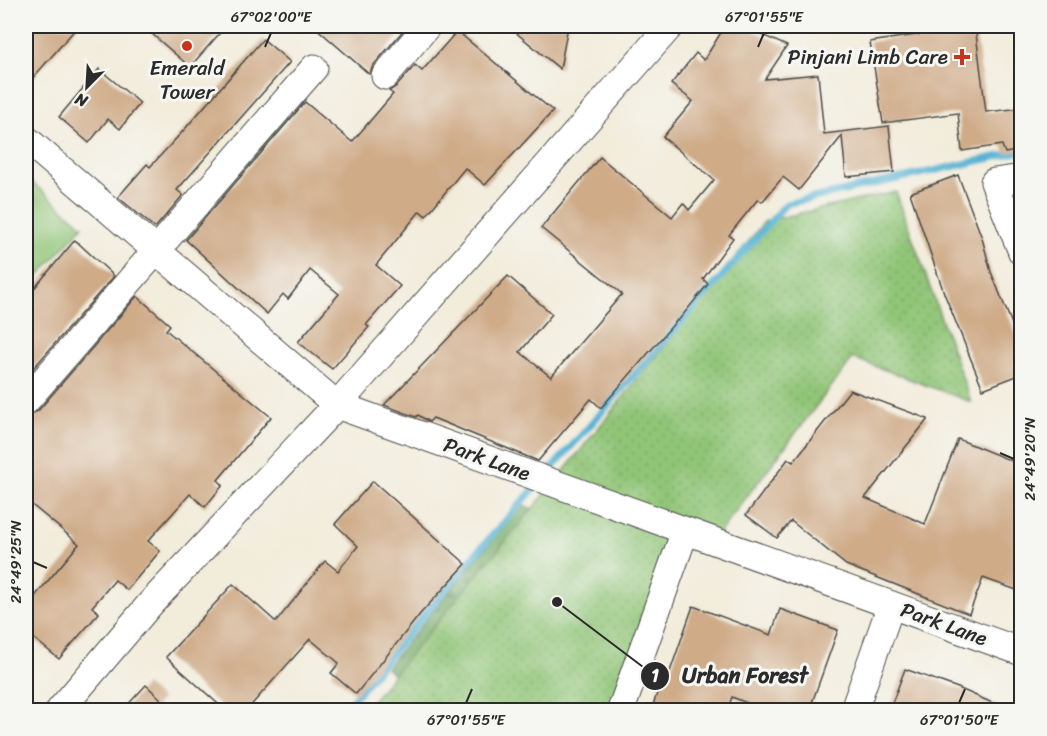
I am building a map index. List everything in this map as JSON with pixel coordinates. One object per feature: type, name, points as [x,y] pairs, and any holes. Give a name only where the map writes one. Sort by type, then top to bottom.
[{"type":"street","points":[[386,76],[427,26]]},
{"type":"street","points":[[60,711],[151,603],[337,405],[670,26]]},
{"type":"street","points":[[26,401],[314,68]]},
{"type":"street","name":"Park Lane","points":[[26,139],[337,405],[1022,652]]},
{"type":"street","points":[[1022,178],[994,182],[1022,252]]},
{"type":"street","points":[[621,711],[685,531]]},
{"type":"street","points":[[854,711],[891,605]]},
{"type":"green space","points":[[26,177],[83,226],[26,290]]},
{"type":"green space","points":[[896,192],[971,402],[853,358],[713,541],[685,531],[621,710],[364,710],[554,483],[765,221]]},
{"type":"green space","points":[[521,505],[560,517],[412,675],[394,674],[386,668]]},
{"type":"building","points":[[26,26],[78,26],[26,86]]},
{"type":"building","name":"Emerald Tower","points":[[143,26],[226,26],[190,67]]},
{"type":"building","points":[[314,26],[407,26],[373,66],[369,74]]},
{"type":"building","points":[[508,26],[568,26],[560,69]]},
{"type":"building","points":[[725,26],[742,26],[787,46],[765,79],[818,74],[824,134],[889,126],[894,172],[846,177],[842,136],[799,190],[783,177],[762,202],[758,199],[729,235],[733,238],[703,279],[708,284],[678,321],[601,408],[591,399],[538,461],[433,418],[429,422],[418,415],[416,417],[384,405],[508,276],[552,314],[520,352],[551,377],[622,294],[541,228],[600,157],[672,217],[683,203],[689,210],[714,180],[663,137],[693,101],[671,84],[696,53],[704,60]]},
{"type":"building","points":[[975,26],[986,112],[1022,108],[1022,150],[1005,153],[1002,145],[962,151],[958,113],[883,123],[870,42]]},
{"type":"building","points":[[457,31],[553,111],[485,185],[465,168],[426,216],[420,211],[376,265],[400,286],[366,325],[369,327],[332,369],[298,342],[339,294],[310,270],[288,299],[283,294],[267,314],[186,240],[305,102],[352,142],[393,94],[389,91],[397,86],[415,65],[422,71]]},
{"type":"building","points":[[263,39],[290,62],[177,190],[183,195],[155,228],[118,197],[147,164],[150,167],[184,130]]},
{"type":"building","points":[[99,69],[140,103],[120,129],[108,119],[89,143],[59,117]]},
{"type":"building","points":[[958,175],[982,238],[991,272],[1022,349],[1022,374],[983,389],[944,293],[910,193]]},
{"type":"building","points":[[75,240],[114,276],[30,372],[26,368],[26,298]]},
{"type":"building","points":[[137,296],[170,325],[166,330],[271,417],[218,480],[223,485],[205,507],[190,494],[148,541],[160,551],[127,590],[115,580],[92,607],[99,613],[59,659],[26,632],[26,607],[79,544],[26,500],[26,416],[38,411]]},
{"type":"building","points":[[850,390],[928,419],[865,498],[925,524],[958,439],[1022,465],[1022,592],[983,578],[969,614],[846,565],[791,521],[777,538],[746,515],[788,459],[793,462]]},
{"type":"building","points":[[373,481],[466,564],[421,613],[356,694],[331,673],[339,663],[310,639],[246,711],[226,711],[166,657],[233,584],[276,622],[325,561],[338,571],[358,546],[335,524]]},
{"type":"building","points":[[693,606],[771,635],[780,609],[838,630],[809,711],[767,711],[732,697],[727,711],[651,711],[661,682],[666,683]]},
{"type":"building","points":[[905,669],[958,688],[1011,711],[889,711]]},
{"type":"building","points":[[146,685],[161,699],[153,711],[122,711]]},
{"type":"waterway","points":[[546,475],[786,204],[1022,151]]},
{"type":"waterway","points":[[344,710],[472,558],[539,483]]},
{"type":"place","name":"Emerald Tower","points":[[187,46]]},
{"type":"place","name":"Pinjani Limb Care","points":[[962,57]]},
{"type":"place","name":"Urban Forest","points":[[557,602]]}]
